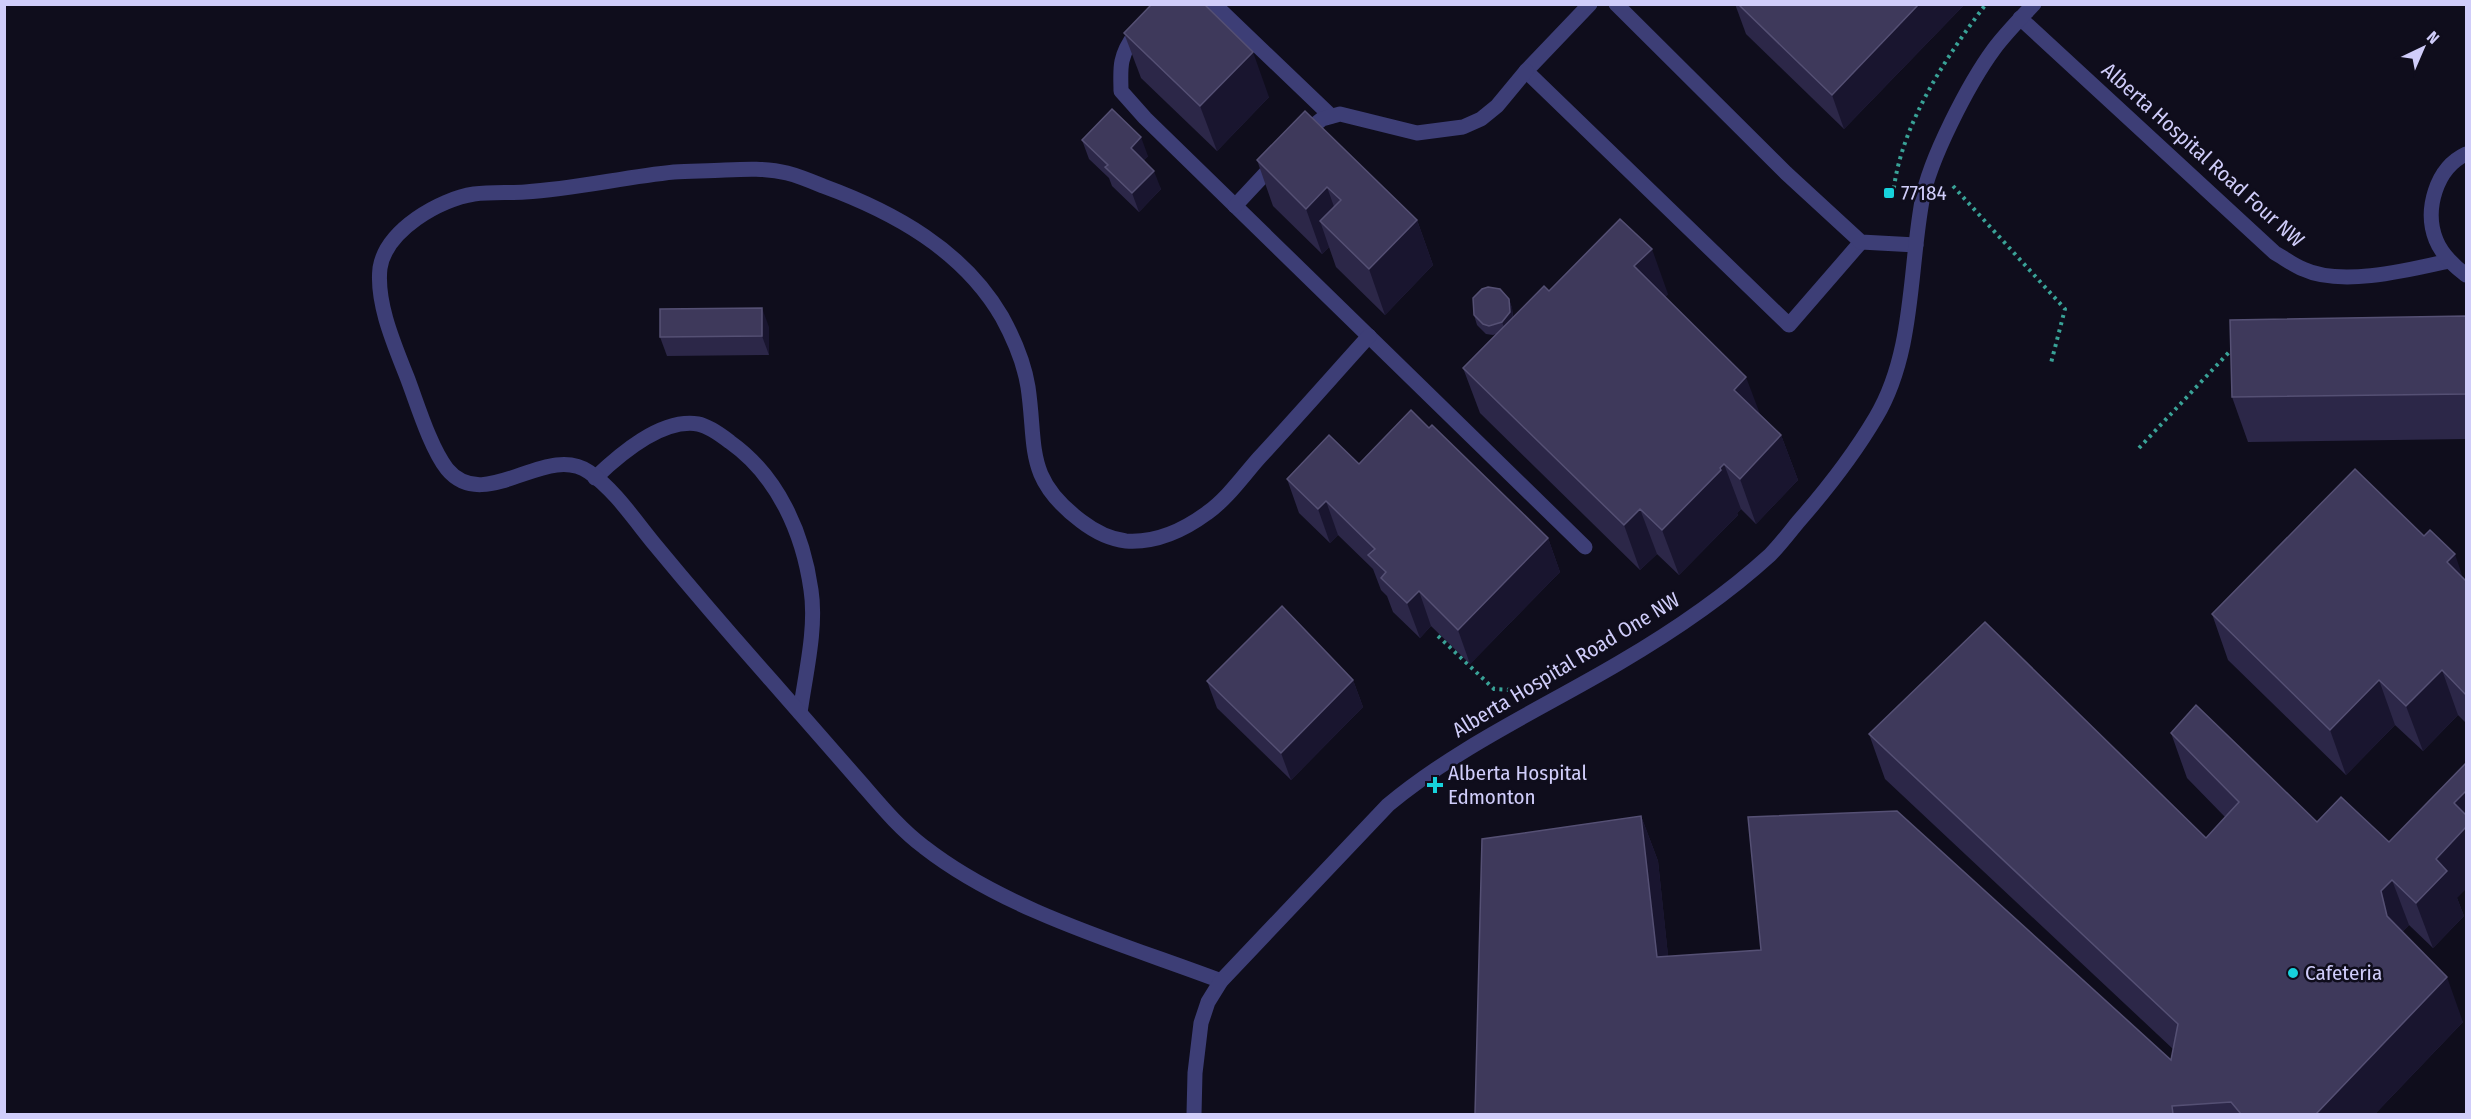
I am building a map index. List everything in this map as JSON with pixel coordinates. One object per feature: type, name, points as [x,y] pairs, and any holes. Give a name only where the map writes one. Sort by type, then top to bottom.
[{"type":"street","points":[[1166,4],[1151,16],[1133,38],[1122,61],[1121,91],[1145,118],[1585,547]]},
{"type":"street","points":[[1214,4],[1332,116]]},
{"type":"street","points":[[1235,206],[1290,147],[1322,119],[1340,114],[1364,118],[1417,133],[1463,127],[1481,119],[1497,106],[1526,71],[1590,4]]},
{"type":"street","points":[[1616,4],[1786,173],[1861,242],[1916,245]]},
{"type":"street","name":"Alberta Hospital Road One NW","points":[[1194,1114],[1195,1073],[1201,1023],[1208,1002],[1221,981],[1366,827],[1419,779],[1494,731],[1618,663],[1730,588],[1771,554],[1833,482],[1878,414],[1895,380],[1902,350],[1923,196],[1932,166],[1955,116],[1993,50],[2034,4]]},
{"type":"street","name":"Alberta Hospital Road Four NW","points":[[2020,18],[2275,253],[2304,270],[2342,277],[2393,273],[2448,261]]},
{"type":"street","points":[[1526,71],[1789,325],[1861,242]]},
{"type":"street","points":[[2466,154],[2445,172],[2434,193],[2431,217],[2436,240],[2448,261],[2466,275]]},
{"type":"street","points":[[1221,981],[1050,916],[977,884],[918,844],[873,797],[706,606],[609,490],[588,471],[574,465],[555,465],[500,481],[475,485],[462,482],[445,466],[426,428],[384,313],[379,273],[384,255],[394,239],[414,220],[470,195],[537,191],[675,172],[767,170],[786,173],[852,197],[928,236],[981,286],[1001,315],[1019,352],[1028,388],[1034,454],[1048,490],[1063,507],[1093,530],[1118,540],[1141,541],[1173,534],[1210,511],[1369,336]]},
{"type":"street","points":[[596,478],[621,453],[648,437],[673,426],[698,424],[720,434],[743,450],[766,475],[788,510],[812,592],[811,629],[800,713]]},
{"type":"path","points":[[1889,243],[1895,175],[1904,145],[1944,65],[1986,4]]},
{"type":"path","points":[[1904,145],[1923,157],[1946,177],[2013,255],[2065,309],[2051,363]]},
{"type":"path","points":[[2139,448],[2233,348]]},
{"type":"path","points":[[1438,636],[1494,688],[1506,691],[1520,689]]},
{"type":"building","points":[[1152,4],[1204,4],[1253,52],[1200,106],[1124,33]]},
{"type":"building","points":[[1738,4],[1919,4],[1832,95]]},
{"type":"building","points":[[1112,109],[1141,137],[1131,148],[1154,171],[1132,193],[1082,140]]},
{"type":"building","points":[[1305,111],[1417,220],[1369,269],[1320,221],[1341,200],[1327,187],[1306,209],[1257,160]]},
{"type":"building","points":[[1620,219],[1652,249],[1634,266],[1746,377],[1734,390],[1781,435],[1740,479],[1724,464],[1721,470],[1662,530],[1640,509],[1624,525],[1463,368],[1544,286],[1549,291]]},
{"type":"building","points":[[1488,287],[1500,289],[1509,299],[1510,312],[1502,322],[1489,326],[1483,324],[1474,315],[1473,298],[1482,289]]},
{"type":"building","points":[[762,308],[762,336],[660,337],[660,309]]},
{"type":"building","points":[[2466,316],[2466,394],[2232,397],[2230,320]]},
{"type":"building","points":[[1411,410],[1429,428],[1432,425],[1548,538],[1458,630],[1419,591],[1407,603],[1381,578],[1386,572],[1368,555],[1375,549],[1326,501],[1318,509],[1287,479],[1329,435],[1359,464]]},
{"type":"building","points":[[2355,469],[2424,536],[2430,530],[2455,554],[2447,562],[2466,581],[2466,695],[2442,670],[2406,706],[2379,680],[2330,730],[2212,614]]},
{"type":"building","points":[[1282,606],[1353,680],[1281,753],[1207,681]]},
{"type":"building","points":[[1985,622],[2206,838],[2239,802],[2171,733],[2196,705],[2317,822],[2341,797],[2389,842],[2466,763],[2466,791],[2454,803],[2466,815],[2466,827],[2436,859],[2447,871],[2416,903],[2392,880],[2381,891],[2387,916],[2447,977],[2316,1114],[2241,1114],[2231,1102],[2172,1106],[2173,1114],[1475,1114],[1482,839],[1641,816],[1657,957],[1761,950],[1748,817],[1897,811],[2171,1060],[2178,1024],[1869,734]]},
{"type":"place","name":"77184","points":[[1889,193]]},
{"type":"place","name":"Alberta Hospital Edmonton","points":[[1435,785]]},
{"type":"place","name":"Cafeteria","points":[[2293,973]]}]
